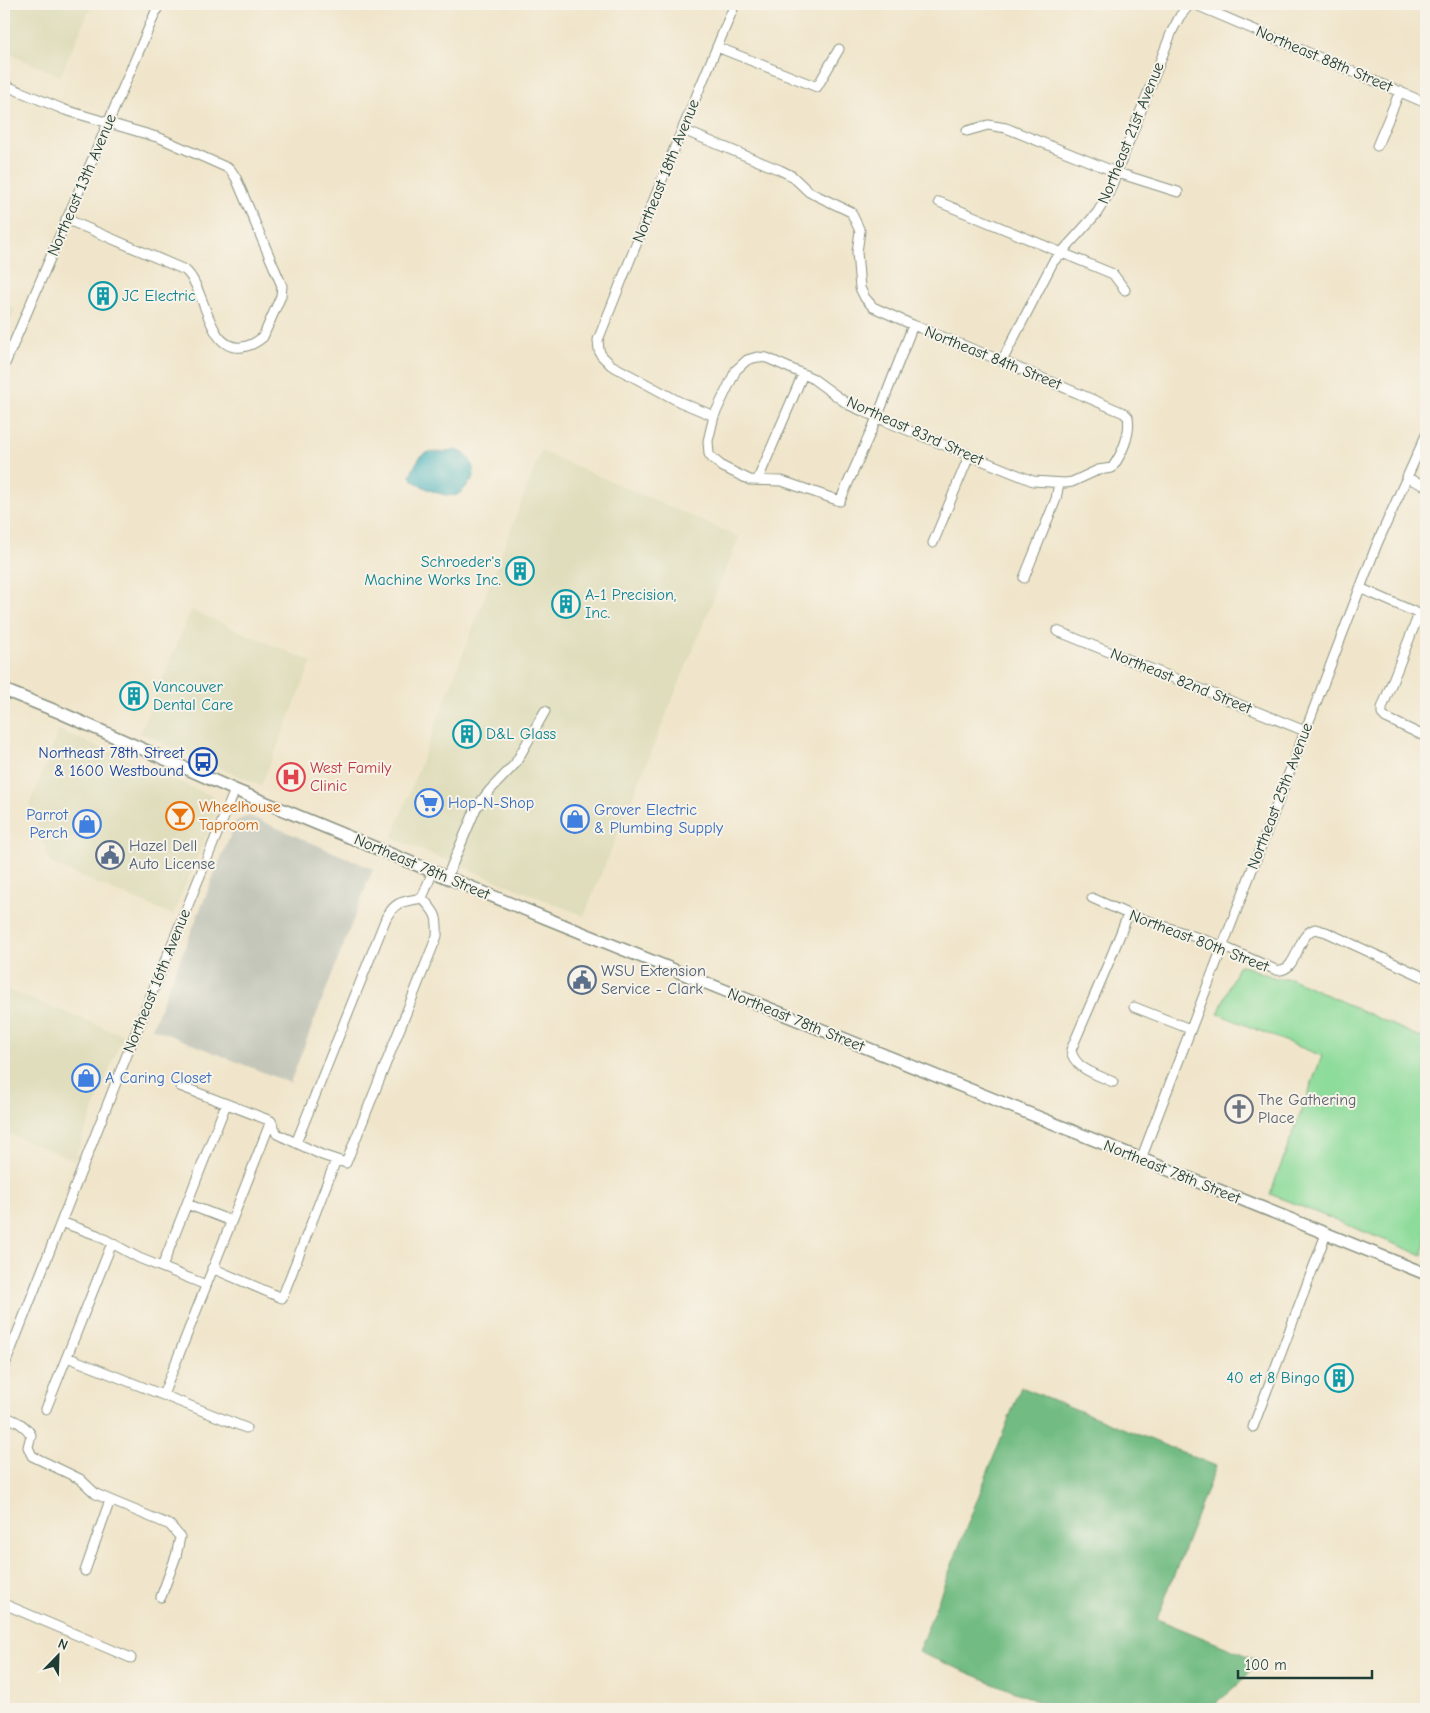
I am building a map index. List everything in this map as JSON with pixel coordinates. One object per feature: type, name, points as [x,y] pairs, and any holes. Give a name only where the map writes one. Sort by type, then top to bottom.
[{"type":"main road","name":"Northeast 78th Street","points":[[4,690],[61,713],[235,790],[1141,1160],[1426,1274]]},
{"type":"street","name":"Northeast 13th Avenue","points":[[4,366],[159,4]]},
{"type":"street","name":"Northeast 18th Avenue","points":[[714,416],[680,402],[611,365],[601,355],[598,340],[735,4]]},
{"type":"street","name":"Northeast 88th Street","points":[[1192,4],[1426,102]]},
{"type":"street","name":"Northeast 21st Avenue","points":[[1002,361],[1052,262],[1097,213],[1108,195],[1172,31],[1180,16],[1192,4]]},
{"type":"street","points":[[717,47],[817,87],[839,49]]},
{"type":"street","points":[[4,85],[65,110],[160,138],[230,169],[236,178],[282,289],[281,296],[265,333],[252,344],[238,347],[221,340],[216,333],[194,281],[185,270],[66,219]]},
{"type":"street","points":[[1377,146],[1400,91]]},
{"type":"street","points":[[967,131],[988,125],[1006,128],[1118,173],[1178,192]]},
{"type":"street","name":"Northeast 84th Street","points":[[683,130],[780,170],[792,176],[809,192],[851,212],[860,231],[857,252],[860,288],[865,298],[873,307],[913,326],[1002,361],[1124,413]]},
{"type":"street","points":[[939,202],[1112,274],[1125,290]]},
{"type":"street","points":[[714,416],[708,446],[709,454],[723,467],[750,480],[782,481],[840,501],[913,326]]},
{"type":"street","name":"Northeast 83rd Street","points":[[714,416],[736,370],[748,360],[757,357],[767,358],[819,382],[849,406],[876,418],[1028,480],[1059,483],[1072,482],[1087,474],[1112,468],[1129,430],[1128,417],[1124,413]]},
{"type":"street","points":[[758,479],[802,374]]},
{"type":"street","name":"Northeast 25th Avenue","points":[[1141,1160],[1377,544],[1426,435]]},
{"type":"street","points":[[933,543],[969,456]]},
{"type":"street","points":[[1407,478],[1426,486]]},
{"type":"street","points":[[1024,578],[1056,499],[1059,483]]},
{"type":"street","points":[[1360,588],[1423,616],[1382,708],[1382,714],[1386,718],[1426,737]]},
{"type":"street","name":"Northeast 82nd Street","points":[[1057,631],[1305,732]]},
{"type":"street","points":[[447,877],[476,808],[490,790],[516,764],[545,711]]},
{"type":"street","name":"Northeast 16th Avenue","points":[[4,1367],[134,1038],[235,790]]},
{"type":"street","points":[[422,898],[433,871]]},
{"type":"street","points":[[296,1143],[386,918],[392,907],[403,902],[422,898]]},
{"type":"street","points":[[180,1086],[271,1121],[277,1134],[346,1164],[437,936],[438,921],[435,912],[422,898]]},
{"type":"street","name":"Northeast 80th Street","points":[[1092,898],[1128,914],[1222,946],[1279,971],[1290,965],[1307,933],[1312,930],[1319,930],[1426,978]]},
{"type":"street","points":[[1113,1082],[1077,1065],[1071,1050],[1095,991],[1106,971],[1128,914]]},
{"type":"street","points":[[1134,1007],[1190,1029]]},
{"type":"street","points":[[162,1267],[226,1104]]},
{"type":"street","points":[[163,1395],[271,1121]]},
{"type":"street","points":[[212,1268],[282,1298],[336,1160]]},
{"type":"street","points":[[187,1204],[231,1221]]},
{"type":"street","points":[[61,1222],[97,1234],[139,1258],[206,1284]]},
{"type":"street","points":[[1253,1427],[1326,1234]]},
{"type":"street","points":[[46,1409],[112,1243]]},
{"type":"street","points":[[67,1357],[246,1428]]},
{"type":"street","points":[[4,1416],[18,1422],[28,1430],[31,1435],[28,1450],[32,1456],[80,1479],[96,1494],[170,1525],[180,1537],[176,1556],[160,1597]]},
{"type":"street","points":[[85,1571],[110,1500]]},
{"type":"street","points":[[4,1604],[131,1658]]},
{"type":"street","points":[[4,1706],[10,1709]]},
{"type":"shaded area","points":[[4,4],[92,5],[60,76],[4,52]]},
{"type":"shaded area","points":[[4,304],[15,309],[4,336]]},
{"type":"shaded area","points":[[541,451],[739,537],[584,916],[392,838]]},
{"type":"shaded area","points":[[191,610],[312,662],[261,786],[140,733]]},
{"type":"shaded area","points":[[59,730],[210,795],[215,799],[217,810],[173,915],[51,864],[30,803]]},
{"type":"shaded area","points":[[249,816],[373,869],[290,1083],[152,1028],[236,821]]},
{"type":"shaded area","points":[[4,988],[123,1035],[74,1160],[4,1132]]},
{"type":"green space","points":[[1241,965],[1276,978],[1290,978],[1426,1040],[1426,1243],[1422,1255],[1270,1194],[1322,1056],[1218,1014],[1238,966]]},
{"type":"green space","points":[[1021,1387],[1216,1466],[1157,1619],[1262,1662],[1210,1709],[1056,1709],[918,1652]]},
{"type":"water","points":[[454,450],[463,453],[469,459],[474,472],[474,477],[457,495],[446,495],[431,490],[412,480],[410,476],[422,455],[425,453]]},
{"type":"place","name":"JC Electric","points":[[103,296]]},
{"type":"place","name":"Schroeder's Machine Works Inc.","points":[[520,571]]},
{"type":"place","name":"A-1 Precision, Inc.","points":[[566,604]]},
{"type":"place","name":"Vancouver Dental Care","points":[[134,696]]},
{"type":"place","name":"D&L Glass","points":[[467,734]]},
{"type":"place","name":"Northeast 78th Street & 1600 Westbound","points":[[203,762]]},
{"type":"place","name":"West Family Clinic","points":[[291,777]]},
{"type":"place","name":"Hop-N-Shop","points":[[429,803]]},
{"type":"place","name":"Wheelhouse Taproom","points":[[180,816]]},
{"type":"place","name":"Grover Electric & Plumbing Supply","points":[[575,819]]},
{"type":"place","name":"Parrot Perch","points":[[87,824]]},
{"type":"place","name":"Hazel Dell Auto License","points":[[110,855]]},
{"type":"place","name":"WSU Extension Service - Clark","points":[[582,980]]},
{"type":"place","name":"A Caring Closet","points":[[86,1078]]},
{"type":"place","name":"The Gathering Place","points":[[1239,1109]]},
{"type":"place","name":"40 et 8 Bingo","points":[[1339,1378]]}]
